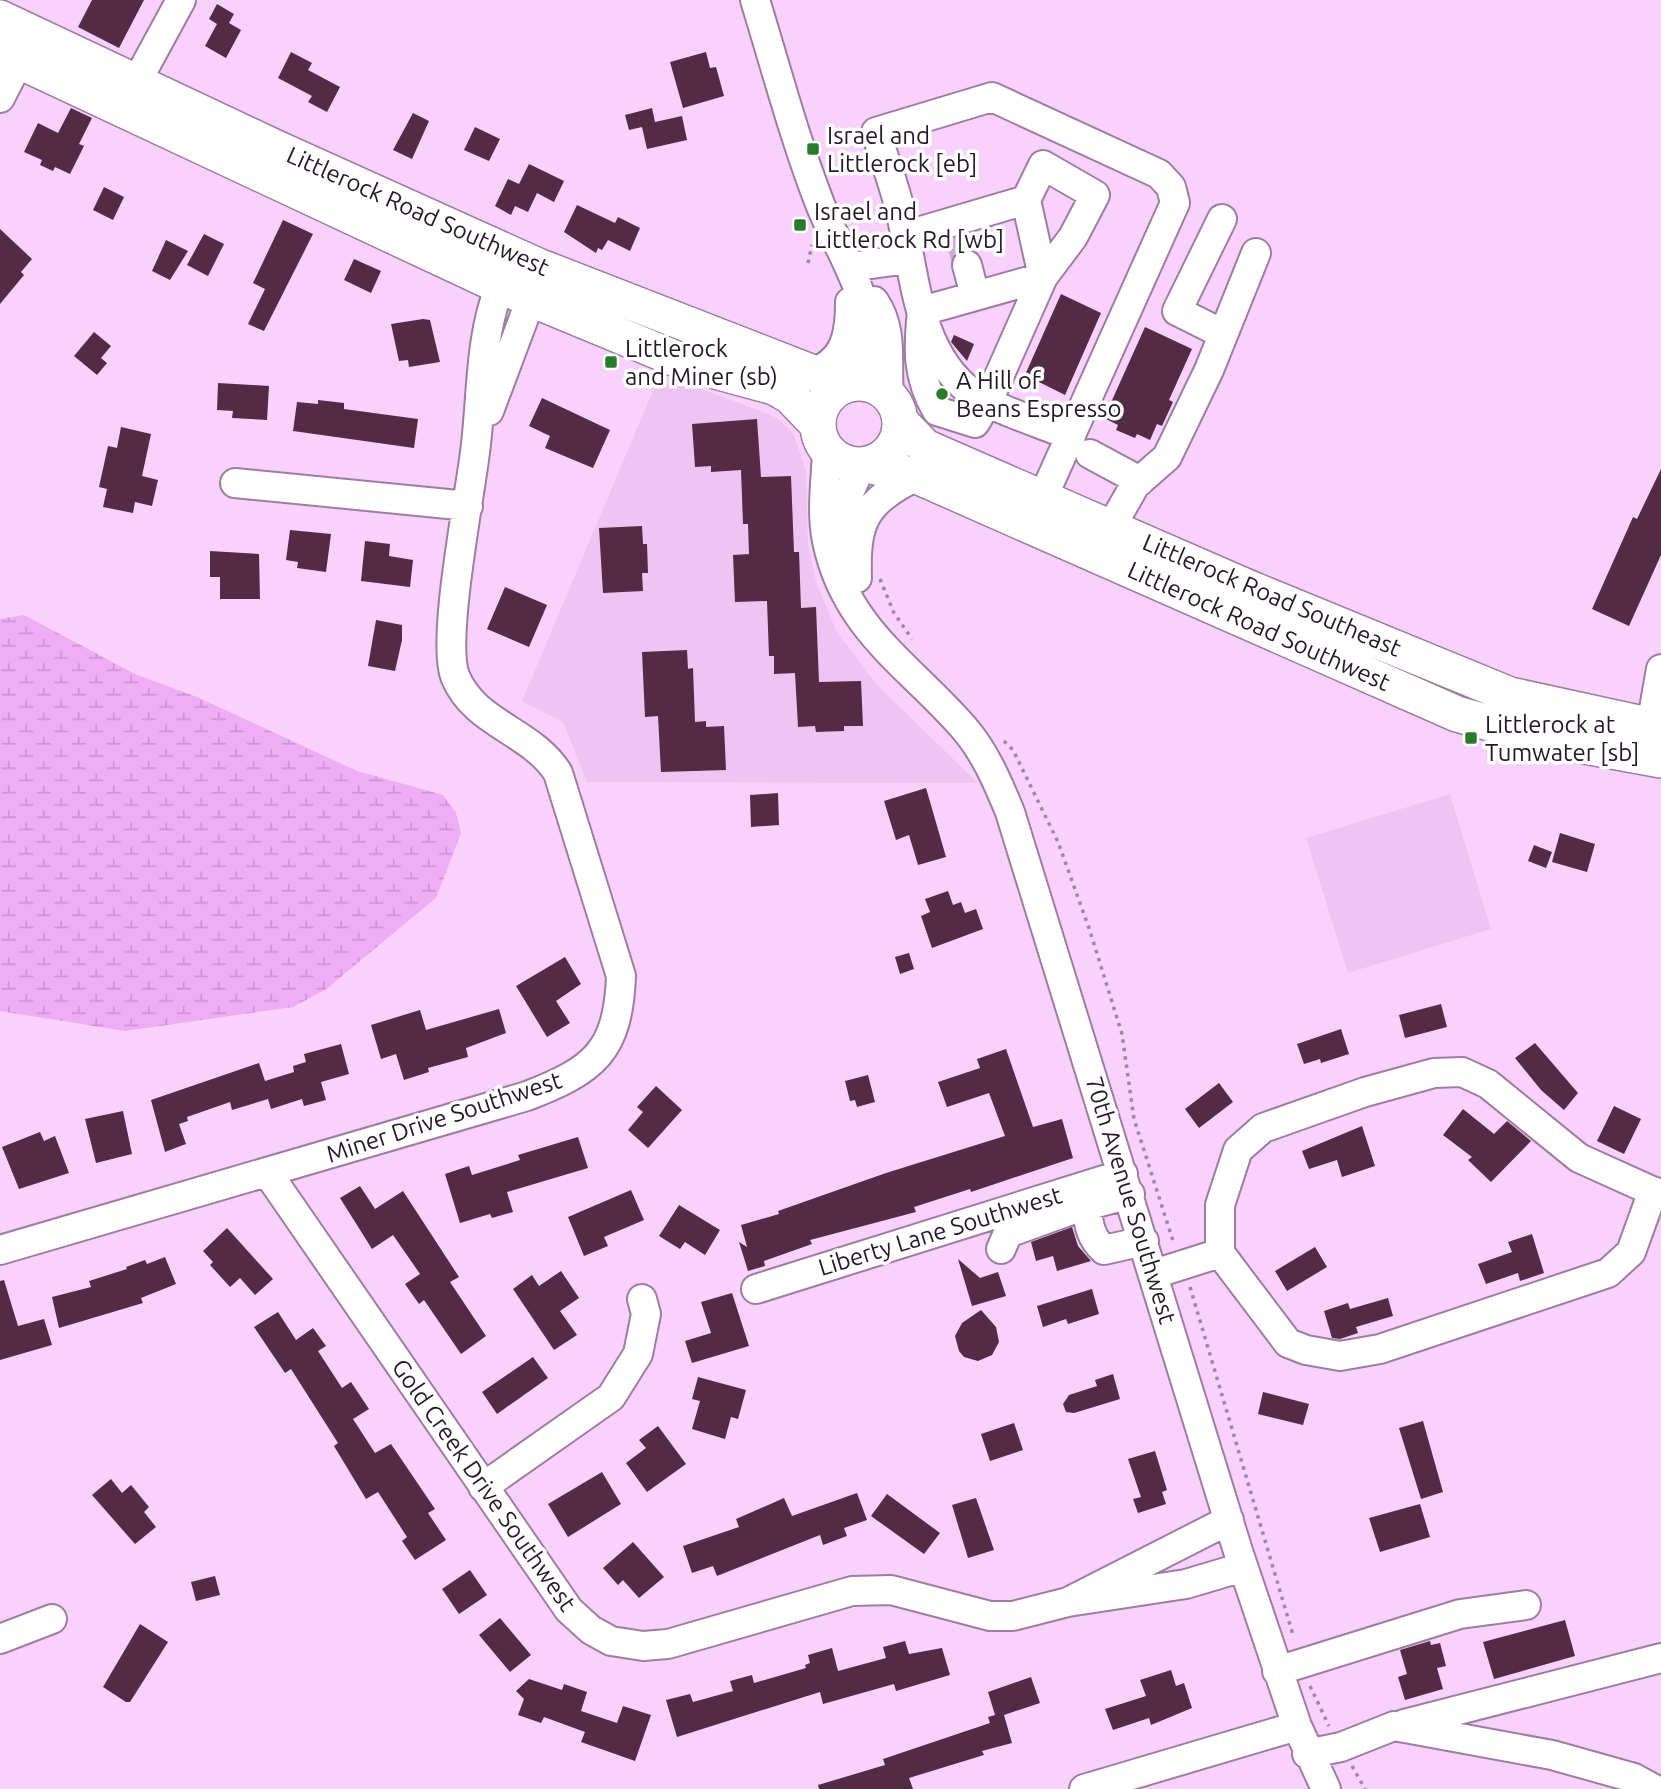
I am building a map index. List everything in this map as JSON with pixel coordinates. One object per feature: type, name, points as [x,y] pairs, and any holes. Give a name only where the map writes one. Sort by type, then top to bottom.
[{"type":"main road","name":"Littlerock Road Southwest","points":[[0,18],[274,147],[538,266],[810,374],[848,384]]},
{"type":"main road","name":"Littlerock Road Southwest","points":[[10,56],[500,286],[687,363],[774,387],[790,396],[822,438]]},
{"type":"main road","points":[[848,384],[872,384],[895,408],[899,437],[892,450],[880,460],[863,465],[848,464],[822,438],[825,401],[848,384]]},
{"type":"main road","name":"Littlerock Road Southeast","points":[[895,408],[925,447],[1510,695],[1656,727]]},
{"type":"main road","name":"Littlerock Road Southwest","points":[[863,465],[917,476],[1457,714],[1546,739],[1661,760]]},
{"type":"street","points":[[136,82],[181,0]]},
{"type":"street","points":[[755,0],[778,83],[821,205],[850,267],[868,328],[866,353],[848,384]]},
{"type":"street","points":[[0,99],[10,56]]},
{"type":"street","points":[[1043,497],[1080,445],[1175,203],[1171,187],[1159,174],[992,97],[982,97],[876,132],[901,215],[906,247],[928,335],[947,367],[973,394],[1080,445],[1140,481]]},
{"type":"street","points":[[922,311],[919,356],[923,388],[937,411],[975,423],[988,401],[1043,277],[1073,237],[1096,195],[1043,165],[1026,200],[1043,277]]},
{"type":"street","points":[[850,267],[1026,200]]},
{"type":"street","points":[[1222,219],[1177,312],[1223,334]]},
{"type":"street","points":[[1111,527],[1135,485],[1167,457],[1223,334],[1256,253]]},
{"type":"street","points":[[967,265],[975,296]]},
{"type":"street","points":[[810,374],[831,363],[848,338],[850,267]]},
{"type":"street","points":[[850,267],[878,307],[886,324],[895,408]]},
{"type":"street","points":[[922,311],[1043,277]]},
{"type":"street","name":"Miner Drive Southwest","points":[[0,1250],[527,1096],[581,1071],[613,1035],[620,1007],[621,976],[558,773],[540,749],[486,716],[467,696],[455,676],[451,649],[476,447],[486,336],[500,286]]},
{"type":"street","name":"Miner Drive Southwest","points":[[476,447],[531,299]]},
{"type":"street","name":"70th Avenue Southwest","points":[[822,438],[826,540],[849,602],[879,644],[965,730],[996,778],[1010,812],[1243,1567],[1307,1754],[1326,1789]]},
{"type":"street","name":"70th Avenue Southwest","points":[[863,465],[851,485],[842,516],[846,555],[857,578],[879,644]]},
{"type":"street","points":[[857,578],[856,541],[868,513],[895,487],[917,476]]},
{"type":"street","points":[[235,483],[468,506]]},
{"type":"street","points":[[1656,727],[1661,669]]},
{"type":"street","points":[[1462,1072],[1488,1084],[1579,1158],[1657,1193],[1631,1252],[1608,1273],[1380,1349],[1340,1356],[1306,1350],[1288,1343],[1220,1253],[1220,1205],[1228,1174],[1238,1150],[1263,1128],[1365,1092],[1434,1073],[1462,1072]]},
{"type":"street","name":"Gold Creek Drive Southwest","points":[[267,1172],[569,1610],[591,1630],[628,1645],[668,1644],[852,1591],[891,1590],[990,1616],[1013,1616],[1068,1602],[1186,1584],[1243,1567]]},
{"type":"street","points":[[1002,1249],[1008,1233],[1086,1206],[1126,1184]]},
{"type":"street","name":"Liberty Lane Southwest","points":[[756,1289],[1126,1184]]},
{"type":"street","points":[[1086,1206],[1093,1241],[1104,1250],[1144,1241]]},
{"type":"street","points":[[1154,1274],[1220,1253]]},
{"type":"street","points":[[483,1487],[611,1397],[638,1353],[646,1314],[642,1299]]},
{"type":"street","name":"Gold Creek Drive Southwest","points":[[1068,1602],[1229,1520]]},
{"type":"street","points":[[1277,1671],[1460,1614],[1526,1605]]},
{"type":"street","points":[[0,1639],[52,1619]]},
{"type":"street","points":[[1307,1754],[1341,1747],[1394,1727],[1661,1658]]},
{"type":"street","points":[[1084,1789],[1297,1726]]},
{"type":"street","points":[[1394,1727],[1552,1755],[1634,1778],[1654,1789]]},
{"type":"shaded area","points":[[660,374],[777,418],[793,432],[806,471],[808,544],[816,582],[836,630],[878,686],[978,783],[587,782],[563,722],[522,701]]},
{"type":"shaded area","points":[[1450,794],[1491,929],[1348,973],[1306,838]]},
{"type":"green space","points":[[24,615],[135,674],[197,697],[357,771],[443,795],[456,813],[461,833],[436,898],[325,990],[293,1007],[125,1031],[0,1011],[0,619]]},
{"type":"building","points":[[92,0],[144,0],[119,48],[78,27]]},
{"type":"building","points":[[217,4],[234,14],[229,23],[241,30],[226,58],[205,46],[217,24],[209,19]]},
{"type":"building","points":[[291,52],[312,63],[308,70],[340,87],[327,112],[308,102],[312,96],[278,78]]},
{"type":"building","points":[[706,52],[710,68],[716,67],[724,96],[683,108],[670,62]]},
{"type":"building","points":[[71,108],[92,118],[79,144],[84,146],[70,174],[55,167],[53,171],[40,165],[42,160],[24,152],[38,123],[58,133]]},
{"type":"building","points":[[652,108],[655,122],[682,116],[687,140],[647,149],[642,127],[629,130],[625,115]]},
{"type":"building","points":[[413,113],[429,121],[412,159],[393,150]]},
{"type":"building","points":[[475,127],[500,139],[489,161],[464,150]]},
{"type":"building","points":[[529,164],[564,181],[554,202],[537,193],[528,212],[515,206],[511,215],[495,206],[508,179],[519,184]]},
{"type":"building","points":[[104,187],[124,197],[113,220],[93,210]]},
{"type":"building","points":[[577,205],[615,223],[618,217],[640,228],[630,251],[608,240],[602,250],[598,248],[596,253],[564,232]]},
{"type":"building","points":[[283,220],[313,234],[264,331],[248,324],[265,289],[253,283]]},
{"type":"building","points":[[0,229],[32,259],[21,272],[24,275],[0,304]]},
{"type":"building","points":[[204,234],[224,244],[208,276],[187,265]]},
{"type":"building","points":[[166,240],[188,251],[170,280],[152,271]]},
{"type":"building","points":[[354,259],[381,271],[371,293],[344,280]]},
{"type":"building","points":[[1061,294],[1101,313],[1065,395],[1025,375]]},
{"type":"building","points":[[430,320],[440,362],[409,367],[408,360],[399,361],[391,324]]},
{"type":"building","points":[[1145,327],[1192,349],[1169,400],[1173,402],[1162,426],[1157,424],[1150,440],[1137,434],[1135,438],[1116,430],[1118,425],[1104,418]]},
{"type":"building","points":[[94,332],[111,346],[101,358],[107,363],[97,375],[74,356]]},
{"type":"building","points":[[954,335],[974,344],[967,361],[951,342]]},
{"type":"building","points":[[218,383],[269,386],[267,420],[232,418],[233,411],[217,410]]},
{"type":"building","points":[[542,398],[610,430],[593,468],[545,448],[550,436],[529,426]]},
{"type":"building","points":[[318,400],[344,403],[344,409],[418,419],[414,448],[293,431],[297,402],[318,404]]},
{"type":"building","points":[[757,419],[761,477],[791,476],[794,552],[799,552],[801,608],[816,607],[819,682],[861,681],[863,726],[844,726],[844,731],[816,732],[815,726],[798,727],[795,673],[774,674],[774,656],[769,656],[767,601],[735,602],[733,555],[749,554],[748,524],[743,524],[741,470],[711,472],[711,466],[695,467],[692,424]]},
{"type":"building","points":[[121,427],[151,434],[142,476],[158,480],[152,506],[135,502],[133,513],[103,507],[107,489],[99,487],[108,446],[117,448]]},
{"type":"building","points":[[1661,469],[1661,555],[1629,626],[1592,609],[1633,517],[1637,519]]},
{"type":"building","points":[[642,526],[643,544],[647,544],[648,573],[642,573],[643,591],[603,593],[599,528]]},
{"type":"building","points":[[290,530],[331,534],[326,572],[297,568],[298,562],[286,560]]},
{"type":"building","points":[[365,541],[390,544],[389,556],[413,560],[410,587],[361,581]]},
{"type":"building","points":[[210,551],[259,554],[260,599],[220,599],[220,577],[210,577]]},
{"type":"building","points":[[505,587],[547,605],[529,647],[487,629]]},
{"type":"building","points":[[376,620],[402,625],[402,640],[395,671],[368,666]]},
{"type":"building","points":[[687,650],[688,669],[693,668],[695,722],[706,721],[706,727],[724,726],[726,770],[661,772],[658,716],[645,717],[642,652]]},
{"type":"building","points":[[926,788],[946,857],[918,865],[909,835],[896,840],[884,801]]},
{"type":"building","points":[[778,793],[779,825],[751,827],[750,795]]},
{"type":"building","points":[[1560,833],[1595,844],[1587,872],[1552,862]]},
{"type":"building","points":[[1534,845],[1552,852],[1546,868],[1528,861]]},
{"type":"building","points":[[948,891],[953,905],[961,902],[965,913],[976,909],[983,929],[932,948],[921,916],[930,912],[925,899]]},
{"type":"building","points":[[909,953],[914,969],[900,974],[895,957]]},
{"type":"building","points":[[565,957],[581,984],[556,1001],[570,1023],[547,1037],[516,986]]},
{"type":"building","points":[[1441,1004],[1447,1027],[1405,1038],[1399,1015]]},
{"type":"building","points":[[499,1009],[506,1033],[466,1048],[468,1057],[428,1068],[429,1072],[404,1080],[396,1054],[381,1059],[371,1025],[420,1010],[426,1030]]},
{"type":"building","points":[[1341,1029],[1349,1054],[1321,1063],[1320,1059],[1304,1064],[1297,1044]]},
{"type":"building","points":[[1535,1043],[1578,1093],[1564,1110],[1541,1090],[1515,1058]]},
{"type":"building","points":[[341,1044],[349,1074],[321,1082],[326,1100],[304,1106],[302,1099],[271,1109],[268,1099],[232,1110],[230,1102],[187,1117],[188,1121],[179,1124],[186,1144],[165,1152],[151,1100],[259,1063],[265,1081],[294,1072],[293,1066],[306,1062],[304,1054]]},
{"type":"building","points":[[1006,1049],[1033,1127],[1062,1119],[1073,1158],[971,1192],[970,1189],[914,1207],[916,1212],[810,1240],[812,1244],[764,1261],[765,1266],[748,1271],[739,1242],[747,1247],[741,1225],[779,1214],[778,1211],[886,1173],[1005,1136],[989,1093],[947,1107],[938,1082],[980,1068],[977,1059]]},
{"type":"building","points":[[868,1075],[875,1102],[857,1107],[855,1100],[850,1101],[845,1081]]},
{"type":"building","points":[[1219,1083],[1233,1102],[1199,1128],[1185,1109]]},
{"type":"building","points":[[656,1086],[682,1110],[648,1148],[628,1130],[643,1112],[637,1107]]},
{"type":"building","points":[[1614,1106],[1641,1119],[1624,1154],[1597,1141]]},
{"type":"building","points":[[1463,1109],[1494,1134],[1507,1121],[1531,1141],[1491,1182],[1468,1160],[1472,1157],[1443,1135]]},
{"type":"building","points":[[123,1111],[132,1154],[96,1163],[85,1119]]},
{"type":"building","points":[[1362,1126],[1375,1166],[1342,1177],[1337,1160],[1309,1169],[1302,1151]]},
{"type":"building","points":[[40,1132],[44,1141],[55,1136],[69,1173],[19,1189],[2,1147]]},
{"type":"building","points":[[578,1137],[588,1168],[507,1192],[513,1212],[492,1218],[490,1214],[460,1223],[445,1174],[469,1166],[472,1175],[520,1160],[518,1155]]},
{"type":"building","points":[[360,1186],[375,1209],[403,1191],[459,1277],[450,1282],[486,1336],[461,1354],[424,1300],[419,1304],[405,1284],[420,1274],[393,1235],[372,1249],[340,1198]]},
{"type":"building","points":[[631,1190],[644,1220],[604,1237],[608,1246],[584,1256],[568,1217]]},
{"type":"building","points":[[679,1205],[720,1230],[705,1255],[685,1242],[680,1249],[659,1236]]},
{"type":"building","points":[[1072,1227],[1078,1246],[1091,1261],[1057,1271],[1053,1256],[1036,1261],[1031,1242]]},
{"type":"building","points":[[227,1228],[273,1279],[255,1295],[240,1278],[230,1287],[210,1265],[213,1262],[203,1251]]},
{"type":"building","points":[[1532,1234],[1544,1273],[1520,1281],[1518,1273],[1486,1284],[1478,1264],[1512,1252],[1508,1242]]},
{"type":"building","points":[[1315,1247],[1327,1267],[1287,1291],[1275,1271]]},
{"type":"building","points":[[165,1257],[176,1284],[141,1298],[143,1303],[59,1328],[52,1297],[91,1287],[89,1281],[127,1269],[126,1267],[145,1260],[147,1264]]},
{"type":"building","points":[[958,1259],[980,1278],[998,1272],[1006,1296],[972,1306]]},
{"type":"building","points":[[561,1271],[579,1298],[560,1311],[577,1335],[554,1350],[513,1289],[532,1275],[539,1286]]},
{"type":"building","points":[[4,1280],[18,1326],[44,1319],[52,1345],[0,1360],[0,1281]]},
{"type":"building","points":[[1092,1289],[1099,1314],[1068,1324],[1066,1319],[1043,1327],[1037,1306]]},
{"type":"building","points":[[732,1293],[749,1346],[692,1363],[685,1341],[711,1333],[701,1302]]},
{"type":"building","points":[[1388,1298],[1393,1316],[1356,1327],[1358,1333],[1340,1339],[1332,1338],[1324,1311],[1348,1303],[1350,1309]]},
{"type":"building","points":[[981,1310],[996,1327],[999,1342],[992,1355],[978,1361],[964,1357],[959,1351],[955,1336],[962,1323]]},
{"type":"building","points":[[278,1312],[296,1340],[313,1328],[326,1346],[318,1351],[342,1388],[351,1382],[369,1409],[353,1419],[375,1453],[391,1444],[435,1509],[428,1513],[446,1540],[415,1560],[402,1541],[407,1537],[378,1492],[366,1499],[334,1446],[338,1443],[291,1369],[285,1373],[254,1327]]},
{"type":"building","points":[[533,1357],[548,1378],[497,1414],[482,1392]]},
{"type":"building","points":[[1113,1374],[1120,1399],[1074,1413],[1066,1412],[1063,1404],[1069,1395],[1097,1386],[1095,1380]]},
{"type":"building","points":[[698,1377],[746,1390],[738,1419],[731,1417],[725,1439],[692,1429],[700,1401],[692,1399]]},
{"type":"building","points":[[1263,1392],[1309,1404],[1303,1425],[1258,1414]]},
{"type":"building","points":[[1423,1421],[1443,1492],[1421,1499],[1399,1428]]},
{"type":"building","points":[[1014,1423],[1023,1450],[990,1461],[981,1434]]},
{"type":"building","points":[[658,1426],[686,1464],[647,1492],[626,1463],[646,1448],[639,1440]]},
{"type":"building","points":[[1155,1451],[1167,1490],[1162,1492],[1166,1504],[1138,1513],[1133,1499],[1141,1497],[1128,1459]]},
{"type":"building","points":[[602,1472],[621,1504],[568,1537],[548,1504]]},
{"type":"building","points":[[111,1479],[122,1493],[131,1485],[149,1507],[144,1512],[156,1527],[135,1544],[92,1495]]},
{"type":"building","points":[[857,1493],[867,1520],[844,1528],[847,1536],[823,1545],[820,1535],[717,1576],[713,1566],[692,1573],[683,1546],[739,1527],[736,1519],[784,1498],[792,1516]]},
{"type":"building","points":[[887,1494],[940,1533],[924,1554],[871,1516]]},
{"type":"building","points":[[976,1498],[994,1550],[968,1558],[952,1505]]},
{"type":"building","points":[[1420,1504],[1430,1537],[1380,1552],[1369,1518]]},
{"type":"building","points":[[633,1542],[664,1577],[639,1598],[623,1580],[618,1585],[603,1568]]},
{"type":"building","points":[[470,1570],[487,1595],[459,1614],[442,1589]]},
{"type":"building","points":[[215,1576],[220,1595],[196,1601],[191,1582]]},
{"type":"building","points":[[500,1618],[531,1655],[510,1672],[479,1635]]},
{"type":"building","points":[[1565,1620],[1575,1656],[1494,1679],[1483,1642]]},
{"type":"building","points":[[140,1624],[168,1642],[130,1702],[126,1702],[103,1687]]},
{"type":"building","points":[[905,1641],[909,1654],[942,1648],[950,1675],[896,1691],[894,1684],[823,1704],[820,1692],[677,1737],[666,1700],[690,1694],[693,1702],[733,1691],[730,1681],[752,1675],[754,1683],[806,1668],[805,1665],[810,1663],[808,1655],[832,1648],[838,1671],[886,1658],[883,1647]]},
{"type":"building","points":[[1430,1641],[1431,1645],[1440,1643],[1446,1666],[1437,1668],[1443,1689],[1405,1700],[1398,1677],[1407,1674],[1400,1650]]},
{"type":"building","points":[[1171,1670],[1176,1686],[1184,1683],[1192,1708],[1151,1725],[1149,1718],[1113,1730],[1105,1709],[1146,1696],[1140,1680]]},
{"type":"building","points":[[1031,1677],[1040,1703],[1004,1715],[1012,1743],[982,1751],[984,1755],[909,1778],[913,1789],[819,1789],[818,1785],[885,1765],[883,1759],[990,1723],[988,1717],[995,1715],[988,1692]]},
{"type":"building","points":[[529,1679],[562,1690],[564,1684],[587,1692],[581,1711],[617,1723],[623,1706],[651,1715],[635,1761],[581,1742],[585,1732],[544,1717],[541,1723],[518,1715],[524,1699],[516,1691]]},
{"type":"tunnel","points":[[958,233],[967,265]]},
{"type":"place","name":"Israel and Littlerock [eb]","points":[[813,149]]},
{"type":"place","name":"Israel and Littlerock Rd [wb]","points":[[800,225]]},
{"type":"place","name":"Littlerock and Miner (sb)","points":[[611,362]]},
{"type":"place","name":"A Hill of Beans Espresso","points":[[942,394]]},
{"type":"place","name":"Littlerock at Tumwater [sb]","points":[[1471,738]]}]
